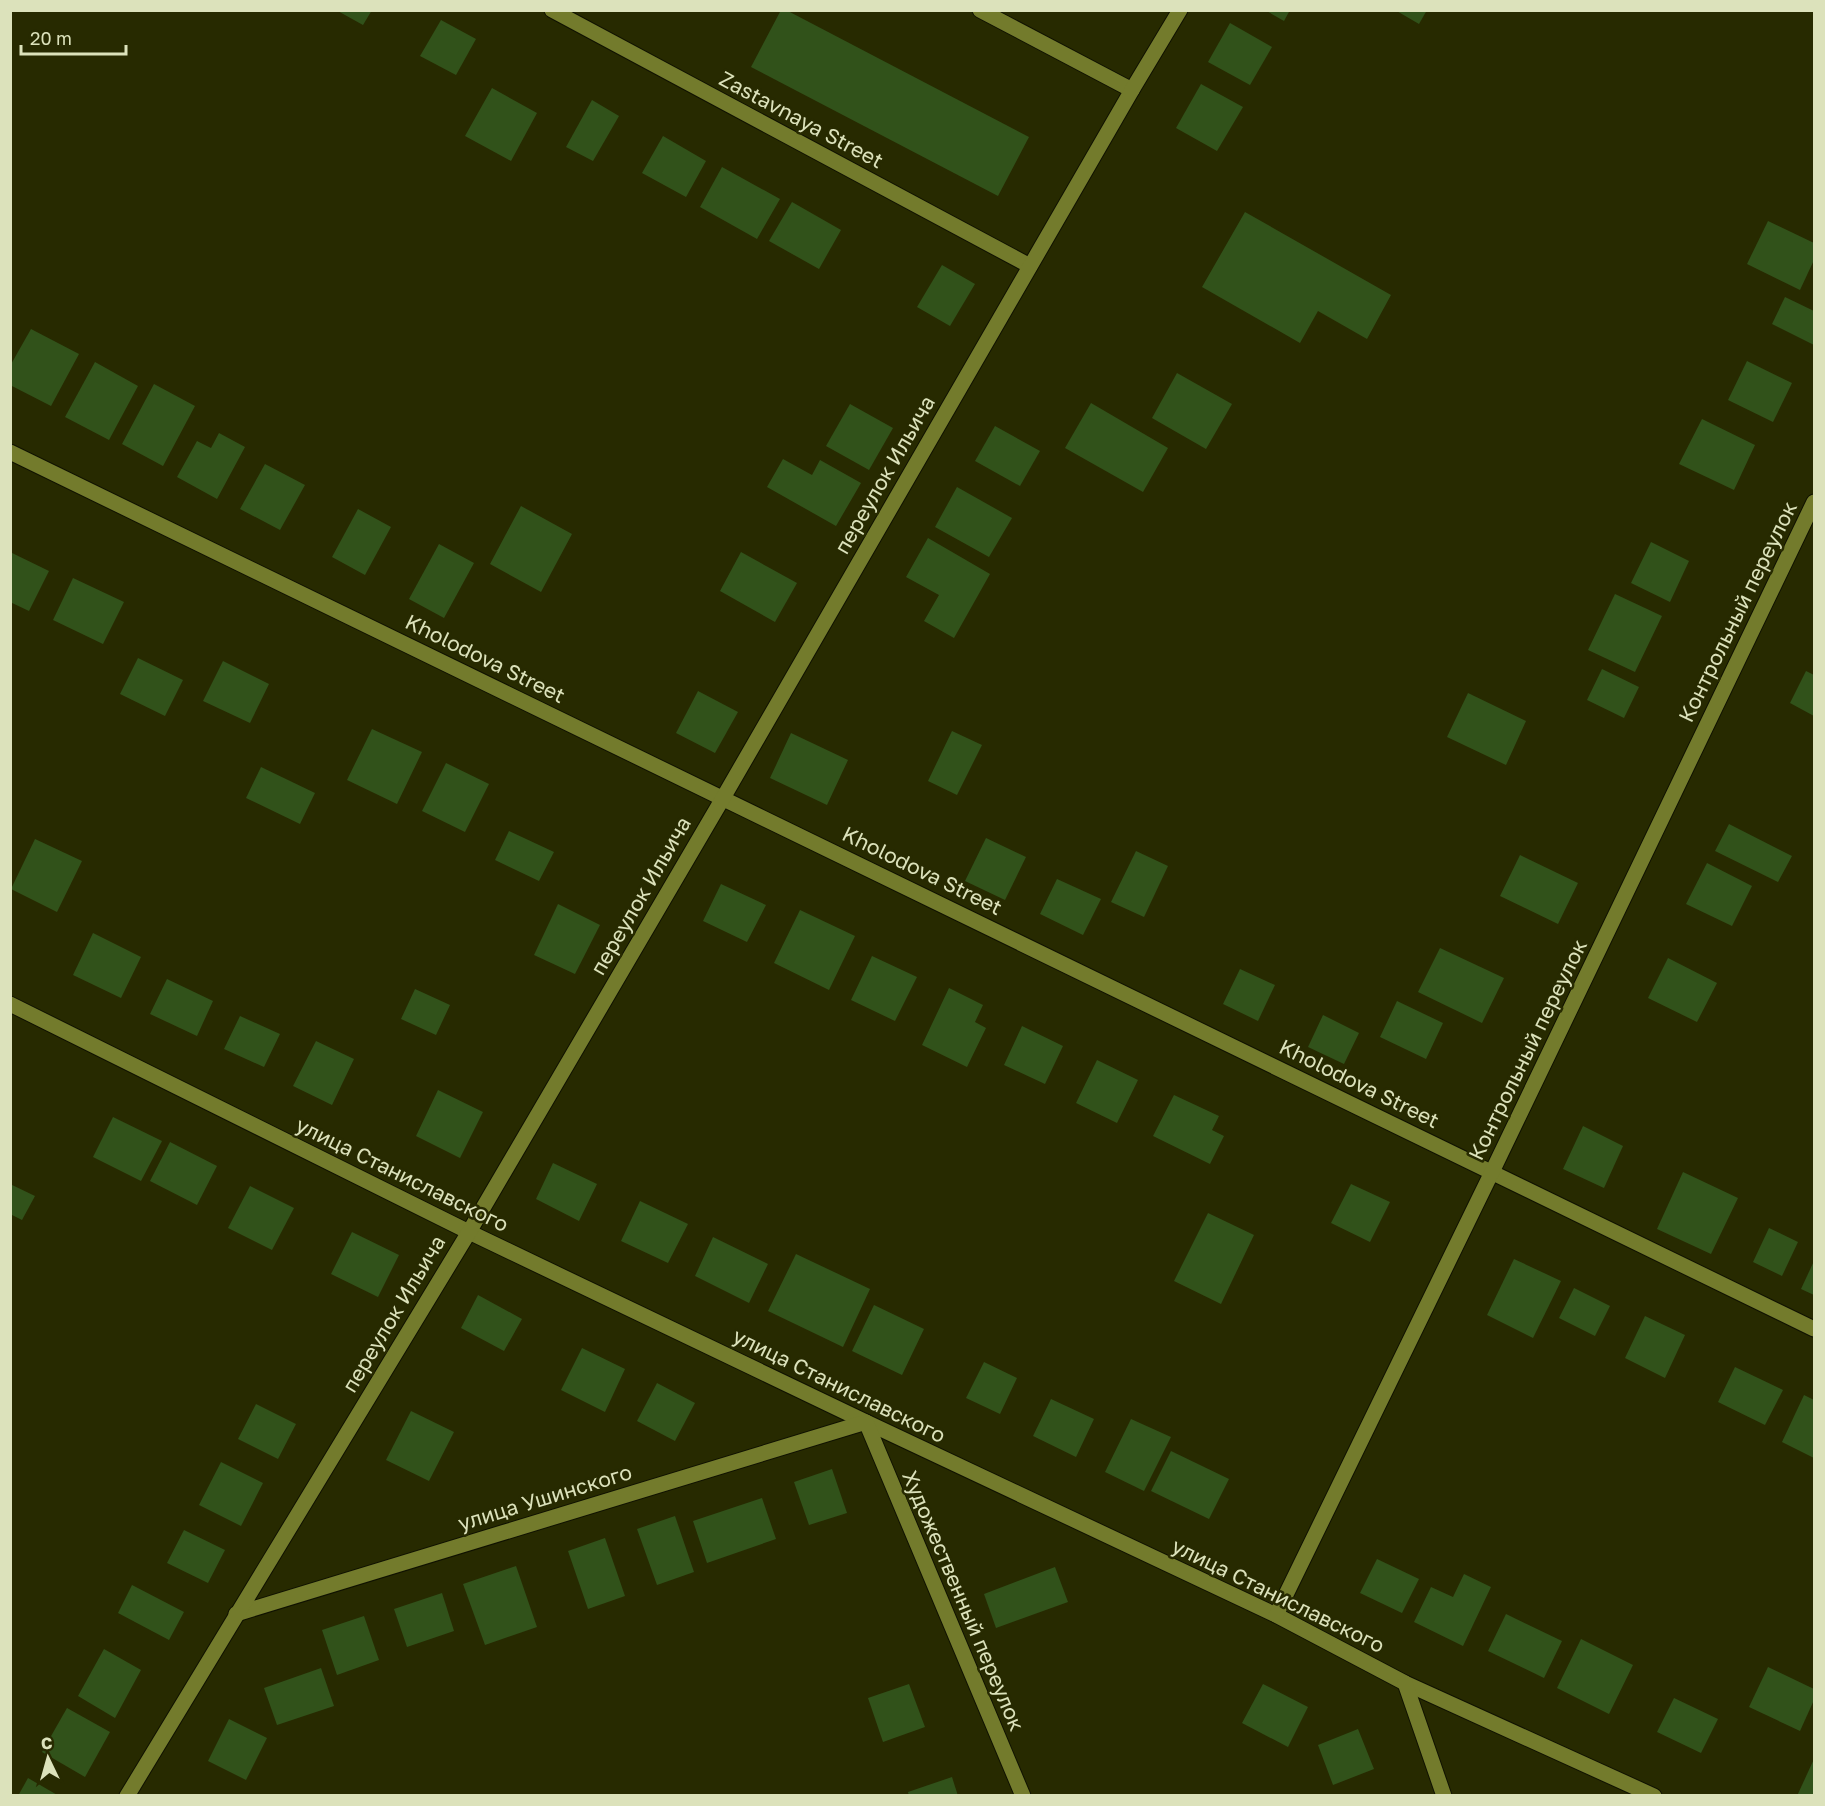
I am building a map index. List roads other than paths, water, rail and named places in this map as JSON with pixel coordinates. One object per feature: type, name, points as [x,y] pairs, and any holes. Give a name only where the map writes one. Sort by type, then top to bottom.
[{"type":"street","name":"Zastavnaya Street","points":[[552,10],[1030,266]]},
{"type":"street","points":[[980,10],[1132,90]]},
{"type":"street","name":"переулок Ильича","points":[[127,1796],[469,1232],[1180,10]]},
{"type":"street","name":"Kholodova Street","points":[[10,452],[1815,1329]]},
{"type":"street","name":"Контрольный переулок","points":[[1276,1616],[1815,502]]},
{"type":"street","name":"улица Станиславского","points":[[10,1004],[469,1232],[1276,1616],[1405,1683],[1654,1796]]},
{"type":"street","name":"улица Ушинского","points":[[236,1614],[866,1422]]},
{"type":"street","name":"Художественный переулок","points":[[866,1422],[1023,1796]]},
{"type":"street","points":[[1405,1683],[1444,1796]]}]
